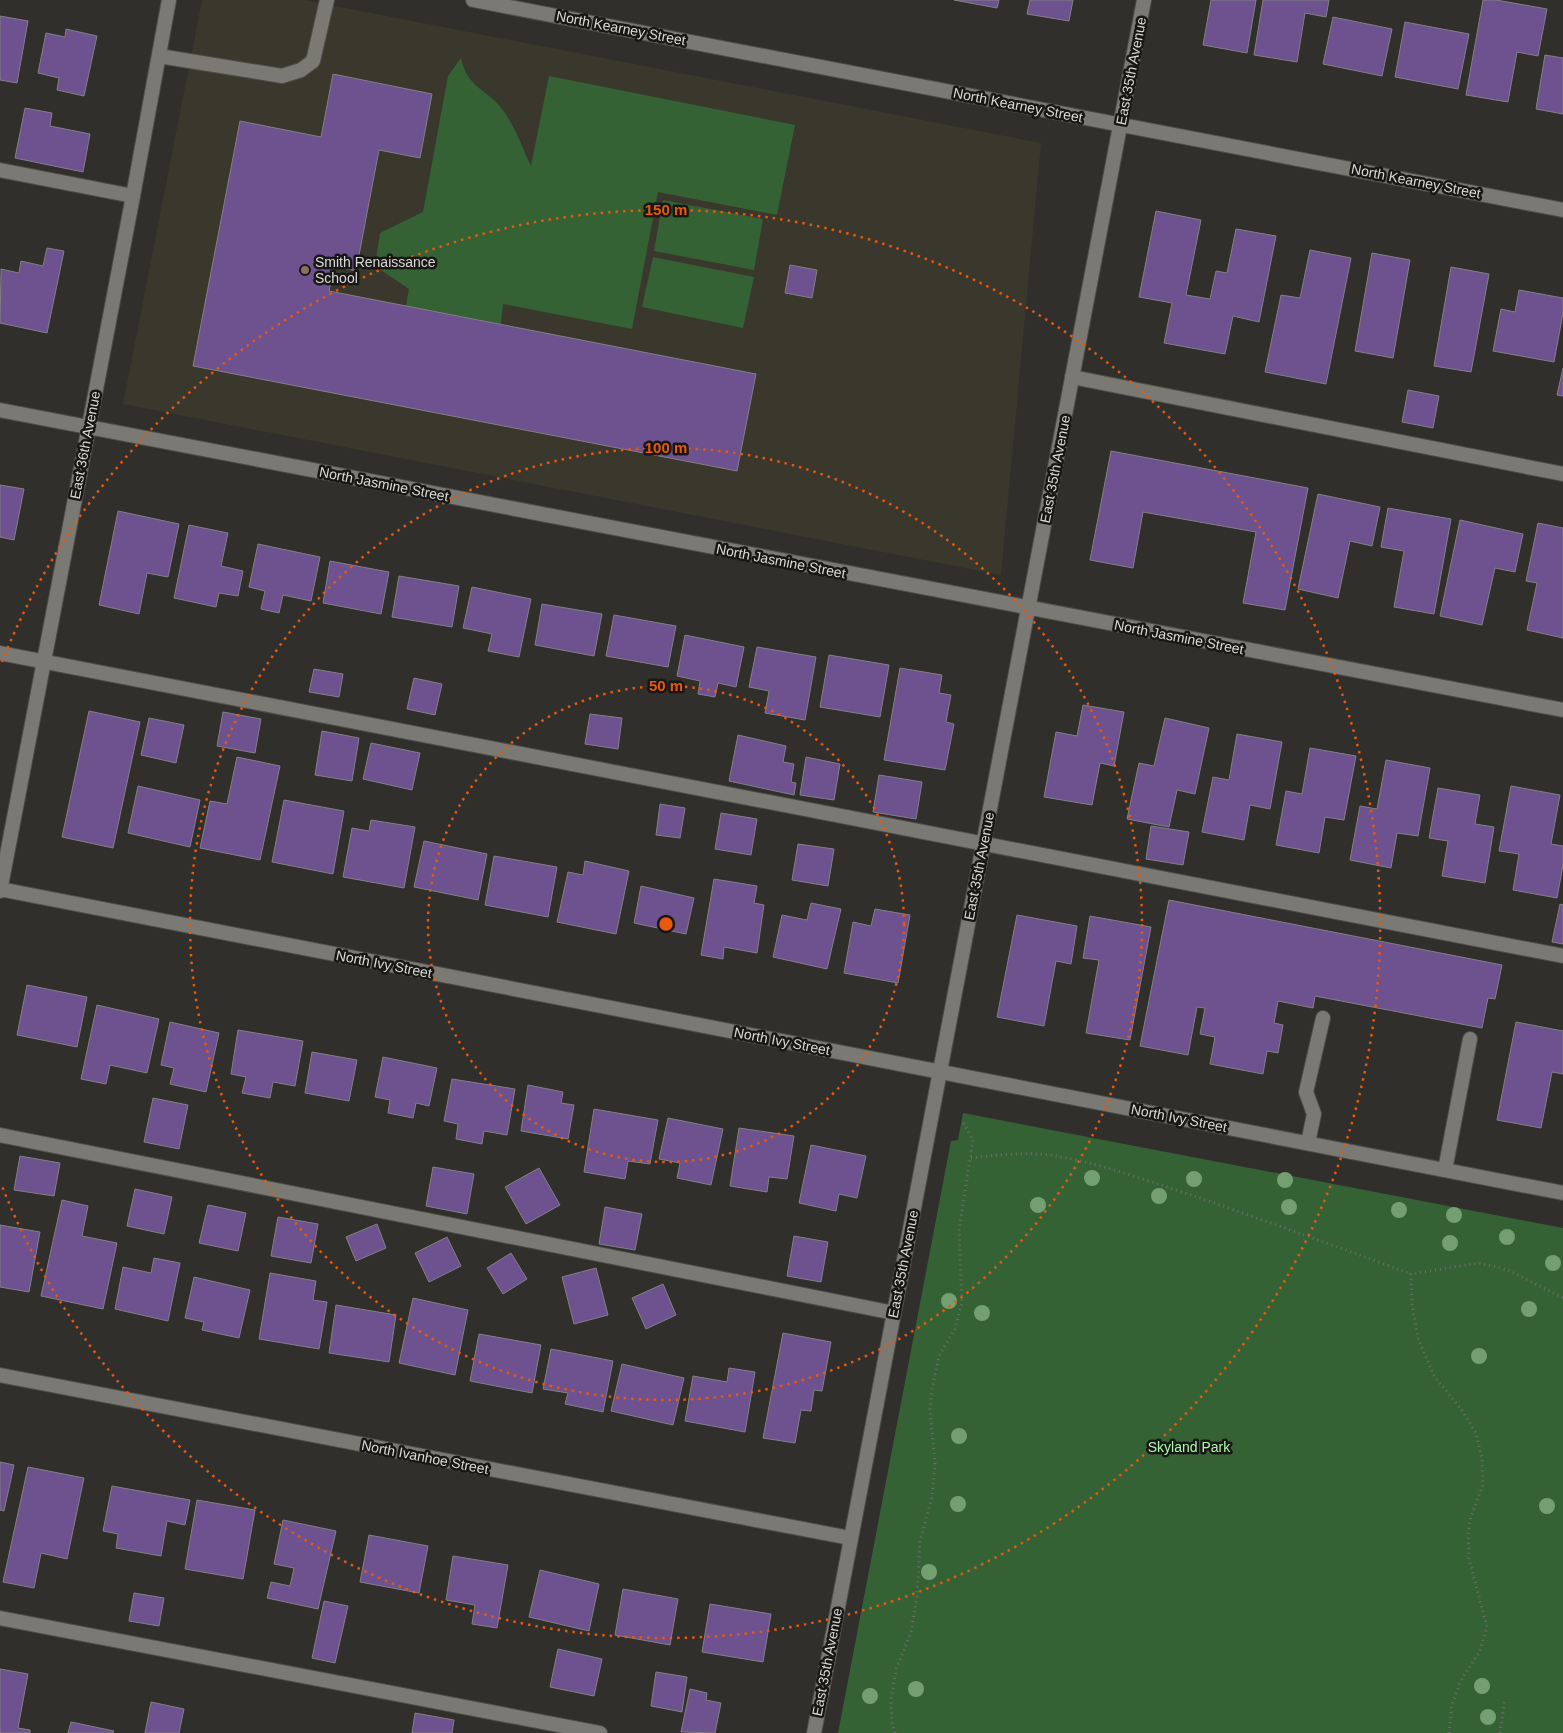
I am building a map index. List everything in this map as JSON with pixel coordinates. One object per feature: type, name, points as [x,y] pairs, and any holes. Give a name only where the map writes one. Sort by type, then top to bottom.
[{"type":"street","name":"East 36th Avenue","points":[[0,890],[169,0]]},
{"type":"street","points":[[159,56],[282,76],[301,70],[313,61],[327,0]]},
{"type":"street","name":"North Kearney Street","points":[[474,0],[1563,210]]},
{"type":"street","name":"East 35th Avenue","points":[[814,1733],[1144,0]]},
{"type":"street","points":[[0,170],[133,196]]},
{"type":"street","points":[[1072,377],[1563,474]]},
{"type":"street","name":"North Jasmine Street","points":[[0,410],[1563,710]]},
{"type":"street","points":[[0,653],[1563,956]]},
{"type":"street","name":"North Ivy Street","points":[[0,890],[1563,1193]]},
{"type":"street","points":[[1308,1143],[1314,1114],[1306,1092],[1323,1018]]},
{"type":"street","points":[[1445,1170],[1470,1039]]},
{"type":"street","points":[[0,1135],[894,1313]]},
{"type":"street","name":"North Ivanhoe Street","points":[[0,1375],[850,1538]]},
{"type":"street","points":[[0,1618],[600,1733]]},
{"type":"path","points":[[895,1733],[892,1724],[891,1699],[896,1670],[910,1632],[917,1596],[920,1541],[932,1497],[935,1464],[930,1409],[932,1389],[940,1356],[956,1329],[962,1303],[959,1229],[973,1140],[963,1122]]},
{"type":"path","points":[[970,1158],[1011,1153],[1040,1155],[1096,1165],[1165,1186],[1411,1274],[1479,1263],[1508,1270],[1563,1298]]},
{"type":"path","points":[[1411,1274],[1412,1305],[1418,1338],[1434,1376],[1461,1409],[1476,1433],[1482,1458],[1483,1485],[1471,1516],[1468,1532],[1469,1559],[1487,1627],[1479,1653],[1462,1678],[1452,1704],[1449,1733]]},
{"type":"path","points":[[1500,1733],[1505,1699]]},
{"type":"shaded area","points":[[202,0],[304,0],[1041,143],[1001,575],[123,404]]},
{"type":"green space","points":[[461,58],[468,76],[496,102],[507,116],[515,129],[531,166],[549,76],[795,125],[777,215],[658,192],[632,329],[503,304],[501,324],[406,306],[409,289],[375,266],[380,233],[423,212],[448,76]]},
{"type":"green space","points":[[663,200],[763,219],[754,270],[654,251]]},
{"type":"green space","points":[[653,257],[754,277],[743,328],[642,307]]},
{"type":"green space","name":"Skyland Park","points":[[963,1113],[1563,1228],[1563,1733],[838,1733],[951,1141],[958,1140]]},
{"type":"building","points":[[954,0],[999,0],[997,8]]},
{"type":"building","points":[[1030,0],[1073,0],[1069,21],[1027,14]]},
{"type":"building","points":[[1211,0],[1256,0],[1247,53],[1203,45]]},
{"type":"building","points":[[1263,0],[1329,0],[1326,17],[1305,13],[1297,62],[1254,55]]},
{"type":"building","points":[[1483,0],[1496,0],[1547,9],[1538,56],[1517,52],[1508,102],[1466,95]]},
{"type":"building","points":[[0,16],[28,21],[17,83],[0,80]]},
{"type":"building","points":[[1333,17],[1392,29],[1382,76],[1323,64]]},
{"type":"building","points":[[1405,22],[1469,34],[1458,89],[1395,77]]},
{"type":"building","points":[[66,29],[97,36],[84,96],[57,90],[59,78],[38,73],[46,33],[65,37]]},
{"type":"building","points":[[1545,55],[1563,58],[1563,114],[1536,109]]},
{"type":"building","points":[[333,74],[432,94],[420,158],[379,150],[356,271],[334,266],[329,291],[756,374],[737,471],[193,366],[240,121],[321,137]]},
{"type":"building","points":[[25,108],[52,113],[50,126],[90,134],[83,172],[15,158]]},
{"type":"building","points":[[1156,211],[1201,220],[1186,295],[1210,299],[1216,271],[1227,273],[1236,229],[1276,236],[1259,322],[1233,316],[1225,354],[1164,343],[1172,303],[1139,297]]},
{"type":"building","points":[[47,248],[64,251],[47,333],[0,323],[1,269],[19,273],[21,261],[43,266]]},
{"type":"building","points":[[1310,250],[1351,258],[1326,384],[1265,372],[1281,295],[1300,298]]},
{"type":"building","points":[[1372,253],[1410,260],[1393,358],[1355,351]]},
{"type":"building","points":[[790,265],[817,270],[812,298],[785,293]]},
{"type":"building","points":[[1451,267],[1489,274],[1471,372],[1434,366]]},
{"type":"building","points":[[1519,290],[1563,298],[1563,313],[1554,362],[1493,351],[1501,309],[1515,312]]},
{"type":"building","points":[[1563,368],[1563,396],[1557,395]]},
{"type":"building","points":[[1408,390],[1439,396],[1433,428],[1402,422]]},
{"type":"building","points":[[1111,451],[1308,488],[1285,610],[1243,603],[1256,532],[1143,512],[1133,568],[1090,560]]},
{"type":"building","points":[[0,485],[24,489],[14,540],[0,537]]},
{"type":"building","points":[[1318,494],[1380,507],[1372,546],[1350,541],[1338,598],[1298,589]]},
{"type":"building","points":[[1388,508],[1451,519],[1434,614],[1394,607],[1404,551],[1381,547]]},
{"type":"building","points":[[118,511],[179,524],[168,577],[147,573],[139,614],[99,605]]},
{"type":"building","points":[[1460,520],[1523,534],[1515,572],[1495,568],[1482,625],[1440,616]]},
{"type":"building","points":[[1538,523],[1563,528],[1563,638],[1527,630],[1537,583],[1526,581]]},
{"type":"building","points":[[189,525],[228,533],[221,566],[243,571],[238,596],[219,593],[216,607],[174,598]]},
{"type":"building","points":[[258,544],[320,557],[311,601],[283,595],[279,613],[261,609],[265,591],[249,587]]},
{"type":"building","points":[[330,561],[389,572],[381,614],[323,603]]},
{"type":"building","points":[[399,576],[459,586],[452,627],[392,617]]},
{"type":"building","points":[[472,587],[531,599],[519,657],[488,651],[492,634],[463,628]]},
{"type":"building","points":[[542,604],[602,614],[594,656],[535,645]]},
{"type":"building","points":[[614,615],[676,626],[668,667],[606,656]]},
{"type":"building","points":[[685,635],[744,647],[736,687],[718,683],[715,697],[698,694],[700,681],[677,676]]},
{"type":"building","points":[[757,647],[816,657],[805,720],[765,713],[769,691],[749,687]]},
{"type":"building","points":[[829,655],[889,665],[880,717],[820,707]]},
{"type":"building","points":[[900,668],[942,675],[939,693],[951,695],[946,722],[954,724],[945,770],[884,760]]},
{"type":"building","points":[[314,669],[343,674],[339,697],[309,692]]},
{"type":"building","points":[[414,678],[442,684],[435,715],[407,709]]},
{"type":"building","points":[[1083,705],[1124,712],[1114,766],[1100,763],[1092,805],[1044,797],[1056,732],[1077,736]]},
{"type":"building","points":[[89,711],[140,722],[113,848],[62,837]]},
{"type":"building","points":[[223,712],[261,719],[255,753],[217,746]]},
{"type":"building","points":[[590,714],[622,718],[618,749],[585,744]]},
{"type":"building","points":[[149,718],[184,725],[176,763],[141,755]]},
{"type":"building","points":[[1165,718],[1209,728],[1195,794],[1177,790],[1169,827],[1127,819],[1139,763],[1154,766]]},
{"type":"building","points":[[322,731],[359,738],[352,781],[315,775]]},
{"type":"building","points":[[1237,734],[1282,742],[1270,809],[1250,805],[1244,840],[1202,832],[1213,777],[1229,780]]},
{"type":"building","points":[[738,735],[786,746],[783,762],[794,764],[791,782],[796,783],[794,795],[729,781]]},
{"type":"building","points":[[371,743],[420,753],[412,790],[363,779]]},
{"type":"building","points":[[1310,748],[1356,756],[1344,820],[1325,817],[1319,853],[1276,845],[1286,791],[1302,794]]},
{"type":"building","points":[[237,757],[280,766],[260,860],[200,848],[210,801],[227,804]]},
{"type":"building","points":[[806,757],[840,764],[834,800],[800,795]]},
{"type":"building","points":[[1386,760],[1430,768],[1418,836],[1397,833],[1391,868],[1350,860],[1360,806],[1377,809]]},
{"type":"building","points":[[879,775],[922,782],[916,819],[873,812]]},
{"type":"building","points":[[138,786],[200,800],[190,847],[128,833]]},
{"type":"building","points":[[1511,786],[1560,795],[1551,844],[1563,846],[1563,865],[1557,898],[1513,890],[1519,854],[1499,851]]},
{"type":"building","points":[[1438,788],[1480,795],[1475,824],[1494,827],[1485,883],[1442,876],[1448,841],[1429,838]]},
{"type":"building","points":[[284,800],[344,811],[333,874],[272,862]]},
{"type":"building","points":[[660,804],[685,808],[680,838],[656,835]]},
{"type":"building","points":[[721,813],[757,819],[751,855],[715,849]]},
{"type":"building","points":[[371,820],[415,827],[404,888],[343,877],[352,828],[369,831]]},
{"type":"building","points":[[1151,826],[1189,832],[1183,865],[1146,859]]},
{"type":"building","points":[[424,841],[487,854],[478,900],[414,887]]},
{"type":"building","points":[[798,844],[834,849],[828,886],[792,880]]},
{"type":"building","points":[[494,856],[557,867],[548,917],[485,905]]},
{"type":"building","points":[[585,861],[629,871],[616,934],[557,922],[568,872],[583,875]]},
{"type":"building","points":[[714,879],[757,886],[754,903],[764,905],[757,953],[724,947],[723,959],[701,955]]},
{"type":"building","points":[[641,886],[694,898],[686,934],[634,923]]},
{"type":"building","points":[[1169,900],[1502,965],[1495,999],[1488,998],[1482,1028],[1315,996],[1313,1008],[1278,1001],[1274,1023],[1283,1025],[1278,1053],[1267,1051],[1263,1074],[1210,1064],[1215,1037],[1200,1034],[1205,1008],[1197,1007],[1188,1055],[1140,1046]]},
{"type":"building","points":[[811,903],[841,909],[827,969],[773,957],[782,915],[807,920]]},
{"type":"building","points":[[1560,904],[1563,905],[1563,944],[1552,942]]},
{"type":"building","points":[[875,909],[910,915],[898,983],[844,973],[853,922],[871,926]]},
{"type":"building","points":[[1017,915],[1077,926],[1071,964],[1056,961],[1044,1026],[997,1017]]},
{"type":"building","points":[[1090,916],[1151,927],[1130,1040],[1086,1033],[1099,960],[1083,958]]},
{"type":"building","points":[[27,985],[87,997],[77,1047],[17,1035]]},
{"type":"building","points":[[97,1005],[159,1019],[147,1073],[110,1065],[106,1084],[81,1079]]},
{"type":"building","points":[[170,1022],[219,1033],[206,1092],[170,1084],[174,1068],[161,1065]]},
{"type":"building","points":[[1516,1022],[1563,1031],[1563,1074],[1552,1072],[1541,1128],[1497,1120]]},
{"type":"building","points":[[238,1030],[303,1041],[295,1086],[273,1082],[270,1098],[242,1093],[246,1077],[231,1074]]},
{"type":"building","points":[[312,1052],[357,1060],[349,1101],[305,1093]]},
{"type":"building","points":[[383,1057],[437,1068],[429,1106],[416,1103],[413,1118],[388,1113],[390,1100],[375,1097]]},
{"type":"building","points":[[452,1079],[515,1089],[507,1135],[484,1131],[482,1144],[456,1139],[458,1124],[444,1121]]},
{"type":"building","points":[[528,1085],[563,1092],[561,1103],[574,1105],[568,1139],[521,1131]]},
{"type":"building","points":[[153,1098],[188,1105],[179,1149],[144,1142]]},
{"type":"building","points":[[594,1109],[658,1120],[650,1164],[628,1161],[625,1179],[584,1172]]},
{"type":"building","points":[[668,1118],[723,1129],[711,1185],[677,1178],[680,1163],[659,1159]]},
{"type":"building","points":[[739,1128],[794,1136],[787,1179],[769,1177],[767,1192],[730,1186]]},
{"type":"building","points":[[811,1145],[866,1156],[857,1198],[839,1194],[836,1211],[799,1203]]},
{"type":"building","points":[[20,1156],[60,1163],[54,1196],[14,1190]]},
{"type":"building","points":[[433,1167],[474,1174],[467,1214],[426,1206]]},
{"type":"building","points":[[539,1168],[560,1205],[526,1224],[505,1187]]},
{"type":"building","points":[[135,1189],[172,1197],[164,1234],[127,1226]]},
{"type":"building","points":[[62,1200],[88,1206],[82,1236],[117,1243],[103,1309],[41,1296]]},
{"type":"building","points":[[208,1205],[246,1213],[238,1251],[199,1243]]},
{"type":"building","points":[[605,1207],[642,1214],[635,1250],[599,1244]]},
{"type":"building","points":[[278,1217],[318,1224],[311,1263],[271,1256]]},
{"type":"building","points":[[377,1224],[386,1248],[356,1261],[346,1237]]},
{"type":"building","points":[[0,1225],[40,1232],[29,1292],[0,1287]]},
{"type":"building","points":[[794,1236],[828,1242],[821,1282],[787,1276]]},
{"type":"building","points":[[447,1237],[461,1266],[429,1282],[415,1253]]},
{"type":"building","points":[[511,1253],[527,1279],[503,1294],[487,1268]]},
{"type":"building","points":[[154,1258],[180,1263],[168,1321],[115,1309],[123,1267],[151,1273]]},
{"type":"building","points":[[596,1268],[608,1315],[574,1324],[562,1277]]},
{"type":"building","points":[[270,1273],[316,1281],[313,1300],[327,1302],[319,1349],[259,1339]]},
{"type":"building","points":[[194,1277],[250,1290],[239,1338],[202,1330],[204,1322],[185,1318]]},
{"type":"building","points":[[663,1284],[676,1315],[646,1329],[632,1298]]},
{"type":"building","points":[[413,1298],[468,1310],[455,1375],[399,1363]]},
{"type":"building","points":[[336,1305],[396,1315],[389,1362],[329,1353]]},
{"type":"building","points":[[783,1333],[831,1342],[822,1391],[814,1390],[811,1411],[801,1410],[795,1443],[763,1438]]},
{"type":"building","points":[[479,1334],[541,1345],[532,1393],[470,1381]]},
{"type":"building","points":[[551,1349],[613,1361],[603,1412],[565,1404],[568,1393],[543,1389]]},
{"type":"building","points":[[622,1364],[684,1378],[673,1425],[611,1411]]},
{"type":"building","points":[[729,1368],[755,1372],[745,1432],[685,1421],[693,1376],[727,1382]]},
{"type":"building","points":[[0,1462],[14,1465],[4,1511],[0,1510]]},
{"type":"building","points":[[28,1467],[84,1478],[67,1559],[41,1553],[34,1588],[3,1582]]},
{"type":"building","points":[[112,1486],[190,1500],[185,1525],[167,1521],[161,1556],[116,1548],[118,1534],[103,1531]]},
{"type":"building","points":[[197,1500],[255,1510],[243,1579],[185,1569]]},
{"type":"building","points":[[283,1520],[336,1531],[318,1609],[267,1598],[271,1582],[290,1586],[294,1568],[274,1564]]},
{"type":"building","points":[[369,1535],[428,1546],[419,1593],[360,1582]]},
{"type":"building","points":[[453,1556],[508,1565],[497,1628],[472,1624],[475,1605],[446,1600]]},
{"type":"building","points":[[540,1570],[599,1584],[589,1631],[529,1617]]},
{"type":"building","points":[[623,1589],[678,1599],[670,1645],[615,1635]]},
{"type":"building","points":[[134,1593],[164,1598],[159,1626],[129,1621]]},
{"type":"building","points":[[324,1601],[348,1606],[335,1663],[312,1658]]},
{"type":"building","points":[[710,1604],[771,1614],[763,1662],[702,1652]]},
{"type":"building","points":[[558,1649],[602,1659],[594,1696],[550,1687]]},
{"type":"building","points":[[0,1669],[28,1674],[18,1728],[30,1730],[30,1733],[0,1733]]},
{"type":"building","points":[[656,1672],[687,1677],[682,1712],[651,1706]]},
{"type":"building","points":[[690,1689],[707,1693],[706,1700],[721,1703],[715,1733],[681,1732]]},
{"type":"building","points":[[151,1702],[184,1709],[179,1733],[145,1733]]},
{"type":"building","points":[[415,1713],[454,1720],[452,1733],[412,1733]]},
{"type":"building","points":[[71,1722],[114,1731],[113,1733],[68,1733]]},
{"type":"place","name":"Smith Renaissance School","points":[[305,270]]}]
